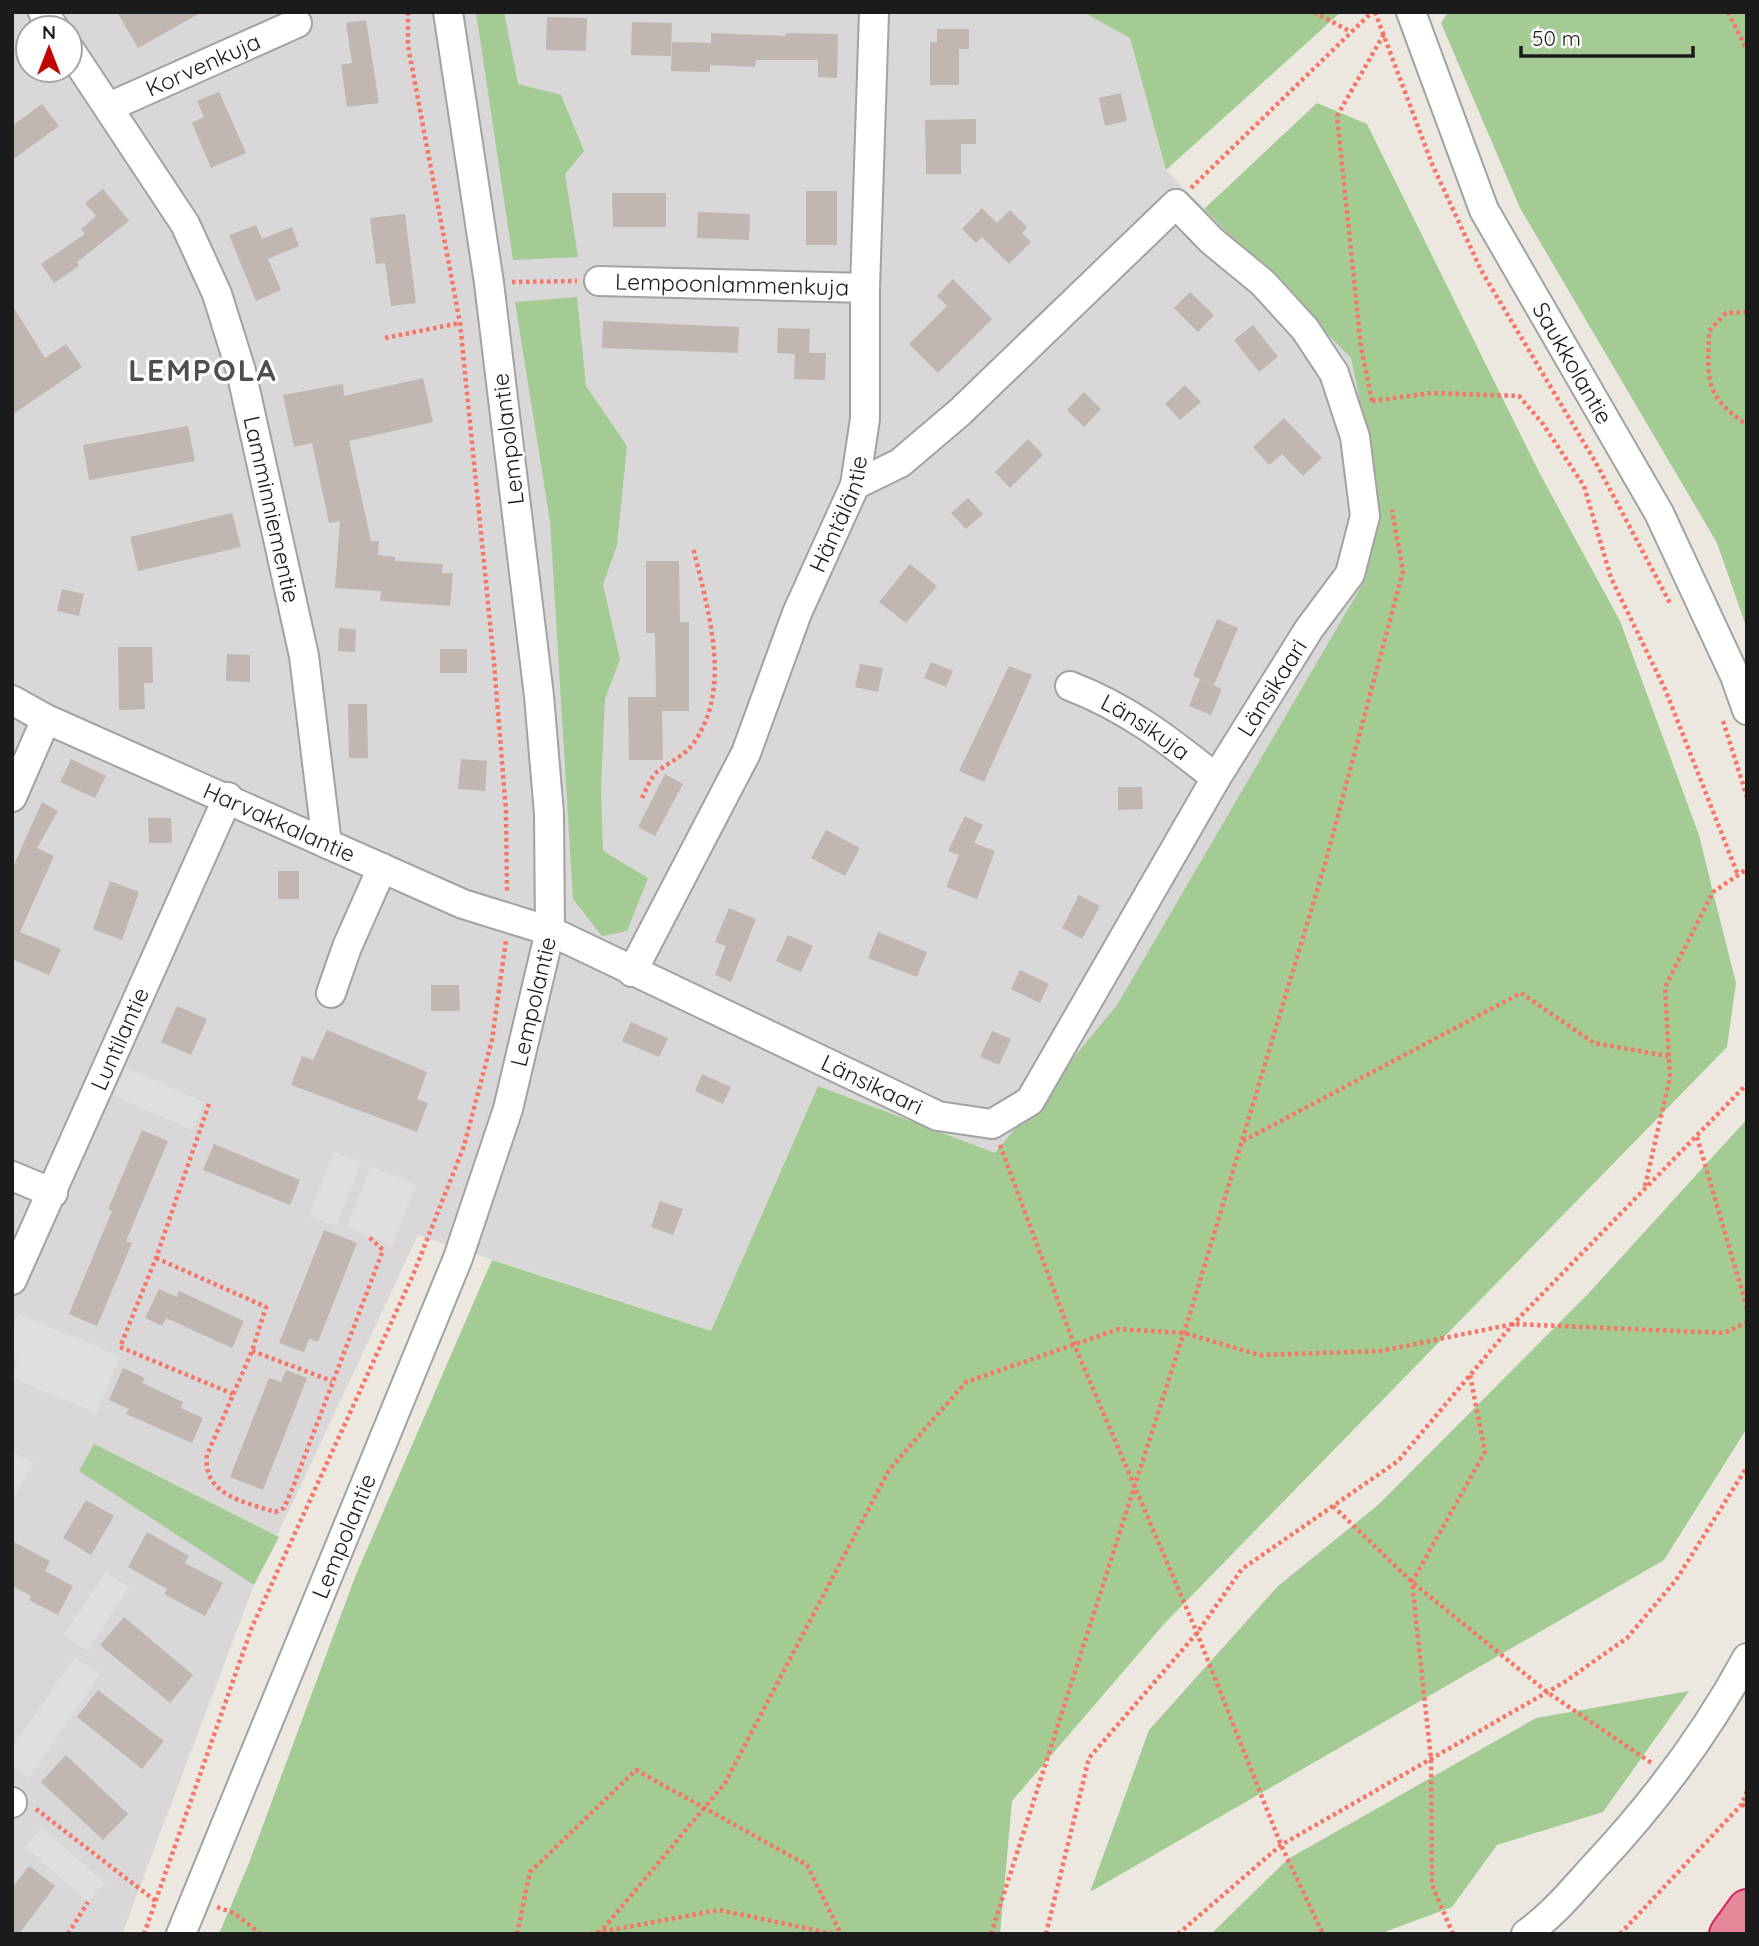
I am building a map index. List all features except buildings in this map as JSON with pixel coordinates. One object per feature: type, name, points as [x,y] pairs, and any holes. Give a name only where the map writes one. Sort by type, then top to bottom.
[{"type":"highway","points":[[1729,1934],[1747,1909]]},
{"type":"street","name":"Lempolantie","points":[[181,1934],[458,1258],[508,1109],[550,931],[549,814],[539,696],[489,283],[448,12]]},
{"type":"street","name":"Häntäläntie","points":[[632,972],[746,753],[797,613],[855,485],[864,419],[865,288],[874,12]]},
{"type":"street","name":"Saukkolantie","points":[[1411,12],[1484,210],[1659,513],[1735,676],[1734,712]]},
{"type":"street","name":"Korvenkuja","points":[[109,107],[297,23]]},
{"type":"street","name":"Lamminniementie","points":[[84,70],[185,224],[218,294],[241,371],[304,656],[318,753],[327,844]]},
{"type":"street","points":[[855,485],[900,463],[960,412],[1176,204]]},
{"type":"street","name":"Länsikaari","points":[[550,931],[938,1116],[992,1124],[1030,1101],[1216,778],[1310,629],[1350,574],[1365,516],[1355,437],[1334,373],[1305,329],[1263,283],[1212,241],[1176,204]]},
{"type":"street","name":"Lempoonlammenkuja","points":[[598,281],[865,288]]},
{"type":"street","name":"Länsikuja","points":[[1070,685],[1111,702],[1144,722],[1216,778]]},
{"type":"street","name":"Harvakkalantie","points":[[12,700],[46,719],[228,797],[463,904],[550,931]]},
{"type":"street","points":[[12,797],[46,719]]},
{"type":"street","name":"Luntilantie","points":[[12,1280],[228,797]]},
{"type":"street","points":[[331,993],[347,947],[382,868]]},
{"type":"street","points":[[12,1176],[53,1193]]},
{"type":"street","points":[[1526,1934],[1546,1920],[1621,1838],[1671,1776],[1715,1717],[1747,1658]]},
{"type":"path","points":[[144,1934],[252,1627],[413,1275],[464,1146],[492,1040],[508,918],[506,811],[460,323],[408,46],[408,12]]},
{"type":"path","points":[[1314,12],[1351,32]]},
{"type":"path","points":[[1176,204],[1373,12],[1384,34],[1432,164],[1481,270],[1596,463],[1677,615]]},
{"type":"path","points":[[1728,12],[1747,50]]},
{"type":"path","points":[[1374,414],[1361,347],[1338,116],[1384,34]]},
{"type":"path","points":[[489,283],[598,281]]},
{"type":"path","points":[[1747,312],[1726,313],[1709,331],[1708,383],[1727,411],[1747,425]]},
{"type":"path","points":[[385,338],[460,323]]},
{"type":"path","points":[[1372,401],[1432,393],[1519,396],[1543,424],[1584,486],[1611,578],[1665,689],[1738,875]]},
{"type":"path","points":[[991,1934],[1184,1333],[1325,864],[1404,571],[1391,506]]},
{"type":"path","points":[[642,798],[657,771],[671,765],[694,743],[710,715],[715,673],[710,620],[693,547]]},
{"type":"path","points":[[1734,712],[1747,797]]},
{"type":"path","points":[[1644,1189],[1670,1077],[1665,987],[1713,892],[1747,869]]},
{"type":"path","points":[[1242,1141],[1521,993],[1594,1043],[1668,1056]]},
{"type":"path","points":[[1046,1934],[1090,1758],[1197,1633],[1242,1569],[1398,1461],[1513,1324],[1747,1084]]},
{"type":"path","points":[[209,1104],[156,1258],[120,1347],[233,1394]]},
{"type":"path","points":[[992,1124],[1074,1344],[1197,1633],[1281,1845],[1323,1934]]},
{"type":"path","points":[[1697,1136],[1747,1308]]},
{"type":"path","points":[[156,1258],[266,1307],[252,1351],[207,1455],[205,1471],[212,1483],[235,1499],[275,1512],[284,1508],[293,1487],[383,1250],[368,1236]]},
{"type":"path","points":[[600,1932],[725,1783],[889,1470],[967,1382],[1119,1329],[1184,1333],[1260,1355],[1381,1351],[1513,1324],[1725,1332],[1747,1322]]},
{"type":"path","points":[[252,1351],[332,1381]]},
{"type":"path","points":[[1453,1934],[1432,1885],[1431,1759],[1412,1582],[1485,1452],[1470,1374]]},
{"type":"path","points":[[1178,1934],[1281,1845],[1547,1692],[1627,1639],[1676,1580],[1747,1467]]},
{"type":"path","points":[[1333,1506],[1412,1582],[1547,1692],[1671,1776]]},
{"type":"path","points":[[517,1934],[530,1872],[636,1770],[807,1865],[841,1934]]},
{"type":"path","points":[[1620,1934],[1745,1806],[1747,1791]]},
{"type":"path","points":[[12,1802],[35,1809],[157,1902]]},
{"type":"path","points":[[195,1899],[234,1913],[261,1934]]},
{"type":"path","points":[[68,1934],[88,1902]]},
{"type":"path","points":[[589,1934],[719,1910],[834,1934]]},
{"type":"shaded area","points":[[12,12],[1083,12],[1130,37],[1166,170],[1352,358],[1377,482],[1366,578],[1110,1017],[995,1154],[818,1086],[711,1331],[418,1235],[254,1585],[122,1934],[12,1934]]},
{"type":"shaded area","points":[[126,1068],[204,1102],[192,1130],[114,1096]]},
{"type":"shaded area","points":[[334,1152],[361,1163],[336,1226],[309,1216]]},
{"type":"shaded area","points":[[371,1167],[416,1184],[392,1245],[347,1227]]},
{"type":"shaded area","points":[[18,1314],[120,1356],[96,1413],[12,1378],[19,1359],[12,1356],[12,1328]]},
{"type":"shaded area","points":[[12,1451],[33,1463],[12,1500]]},
{"type":"shaded area","points":[[106,1572],[129,1587],[87,1651],[64,1635]]},
{"type":"shaded area","points":[[75,1657],[100,1674],[29,1778],[12,1766],[12,1748]]},
{"type":"shaded area","points":[[42,1828],[105,1883],[88,1902],[25,1847]]},
{"type":"green space","points":[[476,12],[504,12],[518,84],[561,95],[584,151],[565,174],[578,257],[513,260]]},
{"type":"green space","points":[[1083,12],[1341,12],[1166,170],[1130,38]]},
{"type":"green space","points":[[1448,12],[1747,12],[1747,629],[1717,543],[1520,208],[1441,23]]},
{"type":"green space","points":[[1317,103],[1367,124],[1540,474],[1620,621],[1699,835],[1736,983],[1727,1047],[1164,1624],[1012,1801],[1000,1934],[219,1934],[249,1863],[355,1577],[492,1260],[711,1331],[818,1086],[995,1153],[1117,1005],[1366,578],[1377,482],[1351,358],[1204,209]]},
{"type":"green space","points":[[577,297],[586,386],[627,446],[617,545],[603,585],[620,659],[605,699],[601,788],[603,851],[648,878],[627,931],[602,936],[573,899],[550,521],[515,302]]},
{"type":"green space","points":[[1747,1119],[1747,1428],[1664,1560],[1090,1892],[1149,1730],[1278,1586],[1378,1505],[1588,1294]]},
{"type":"green space","points":[[94,1444],[279,1537],[254,1585],[79,1471]]},
{"type":"green space","points":[[1689,1691],[1603,1812],[1497,1845],[1452,1907],[1379,1934],[1211,1934],[1288,1859],[1536,1718]]},
{"type":"district","name":"LEMPOLA","points":[[203,371]]}]
